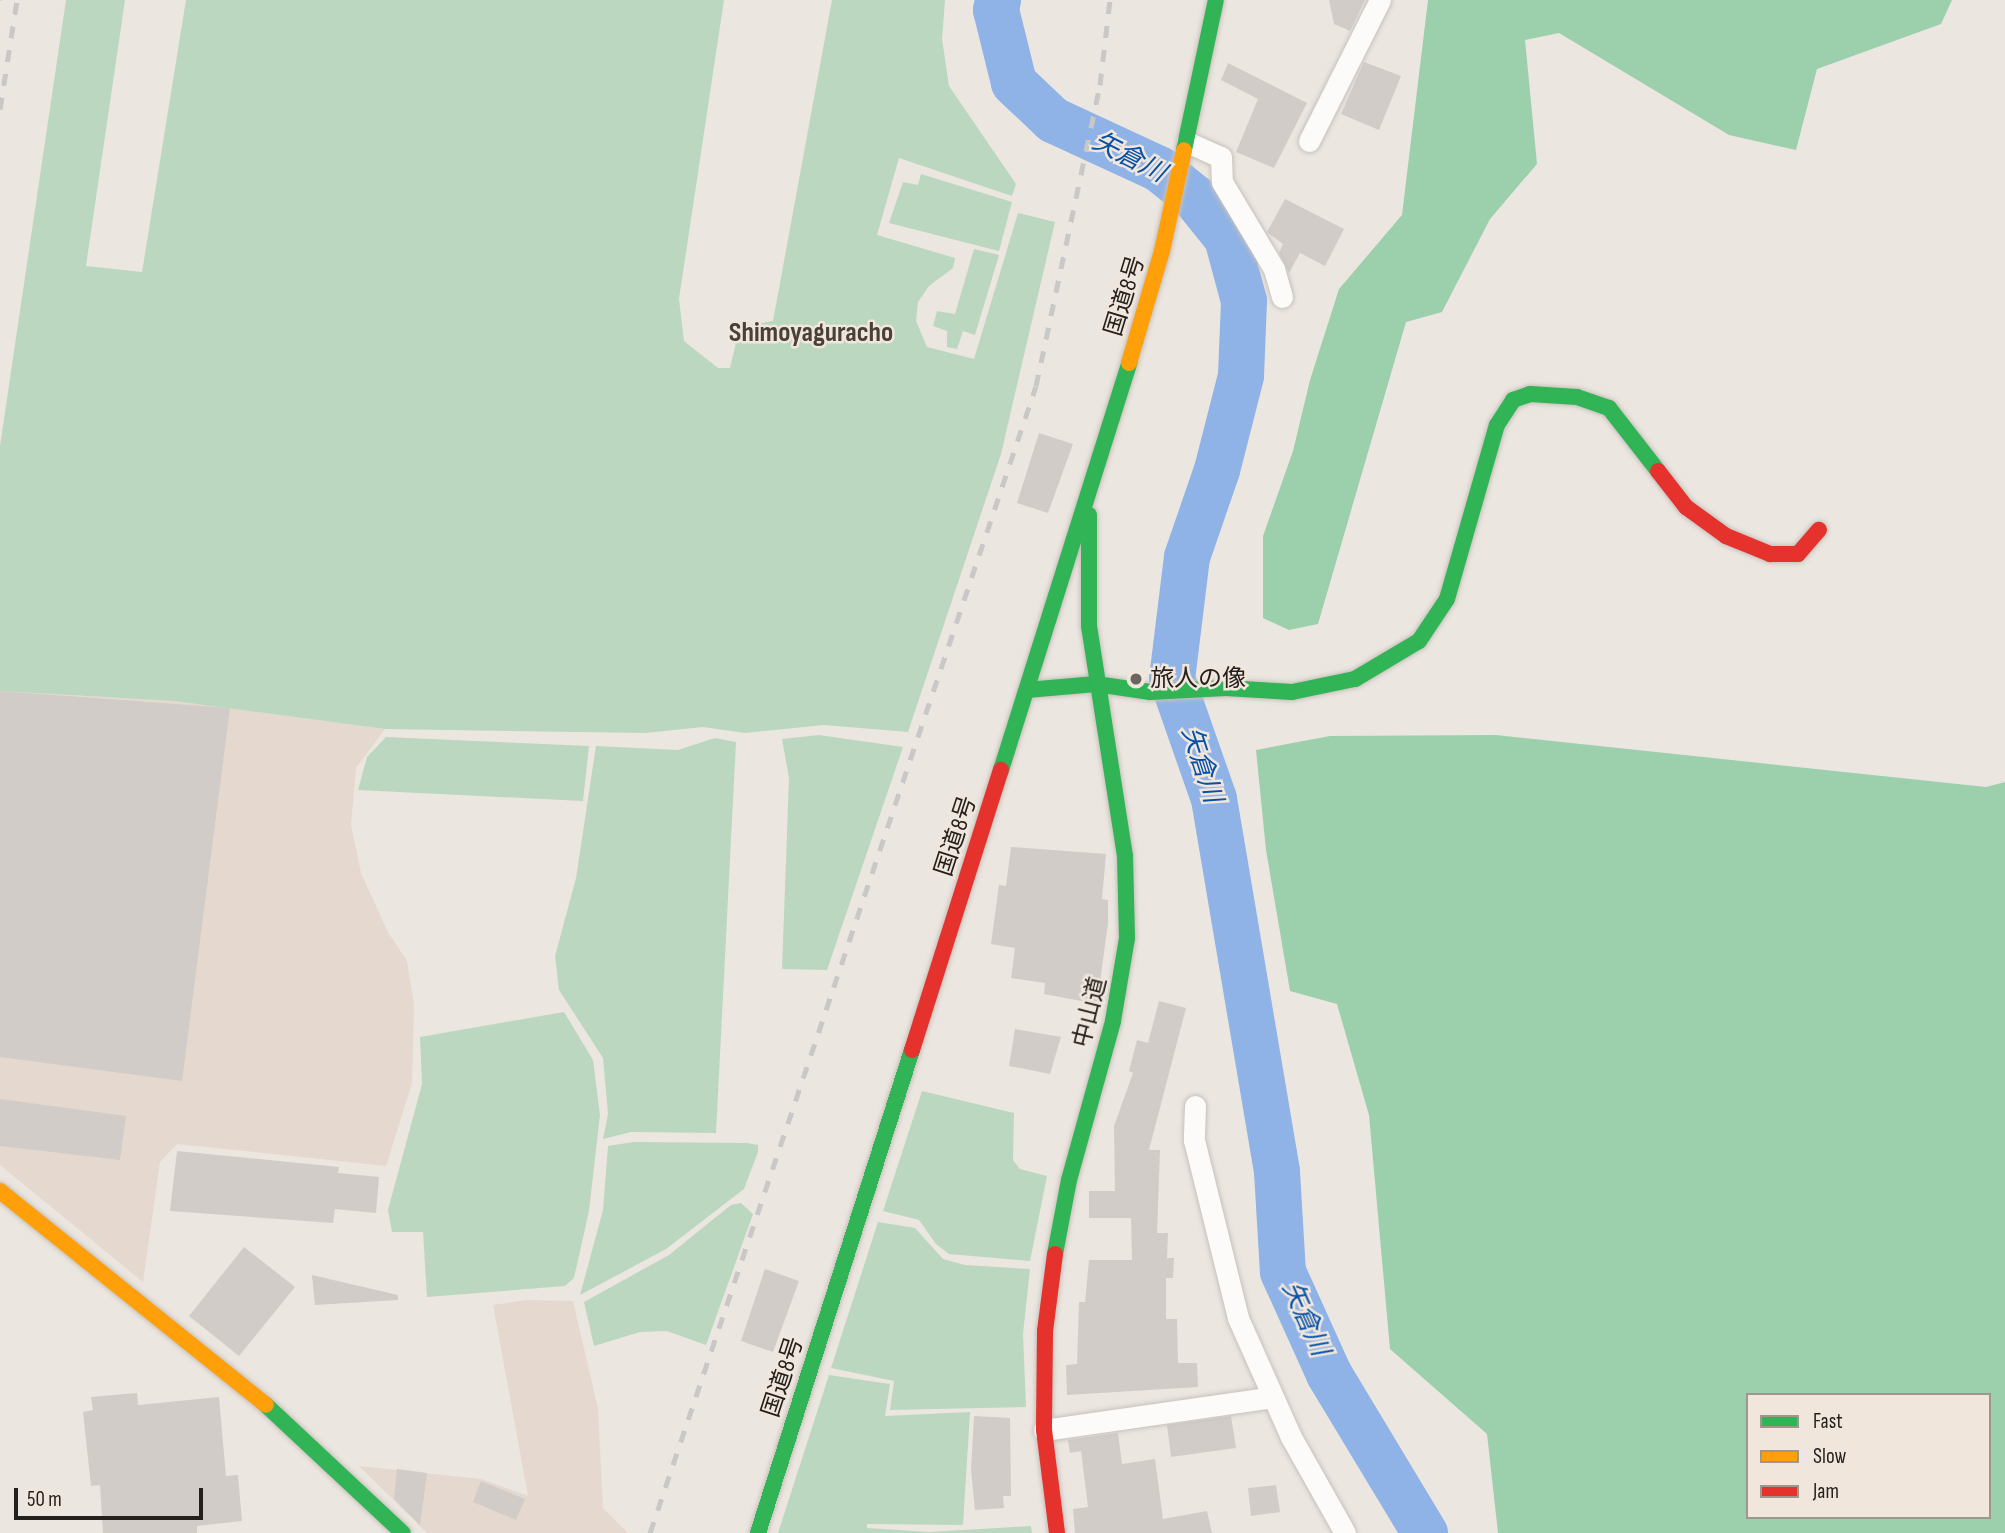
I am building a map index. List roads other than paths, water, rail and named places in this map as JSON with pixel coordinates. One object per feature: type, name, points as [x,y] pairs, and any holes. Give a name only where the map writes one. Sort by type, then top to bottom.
[{"type":"main road","name":"国道8号","points":[[758,1533],[1056,600],[1162,251],[1216,0]]},
{"type":"main road","points":[[1027,690],[1096,684],[1150,692],[1226,688],[1292,692],[1355,679],[1419,641],[1447,599],[1497,425],[1513,400],[1530,394],[1577,397],[1609,408],[1686,507],[1726,536],[1770,554],[1798,554],[1819,530]]},
{"type":"main road","name":"中山道","points":[[1057,1533],[1044,1430],[1045,1331],[1061,1214],[1113,1021],[1127,937],[1125,856],[1089,626],[1088,498]]},
{"type":"main road","points":[[0,1191],[266,1405],[403,1533]]},
{"type":"street","points":[[1309,141],[1380,0]]},
{"type":"street","points":[[1186,146],[1221,157],[1222,182],[1262,245],[1282,297]]},
{"type":"street","points":[[1056,600],[1089,626]]},
{"type":"street","points":[[1195,1106],[1194,1140],[1217,1248],[1238,1318],[1273,1397],[1345,1533]]},
{"type":"street","points":[[1044,1430],[1273,1397]]},
{"type":"waterway","name":"矢倉川","points":[[998,0],[996,10],[1014,83],[1053,120],[1159,169],[1194,197],[1227,238],[1244,301],[1241,376],[1217,470],[1187,557],[1172,679],[1214,799],[1277,1172],[1283,1272],[1329,1374],[1425,1533]]},
{"type":"railway","points":[[0,109],[17,0]]},
{"type":"railway","points":[[650,1533],[1036,386],[1100,85],[1110,0]]},
{"type":"place","name":"旅人の像","points":[[1136,679]]},
{"type":"district","name":"Shimoyaguracho","points":[[811,333]]}]
